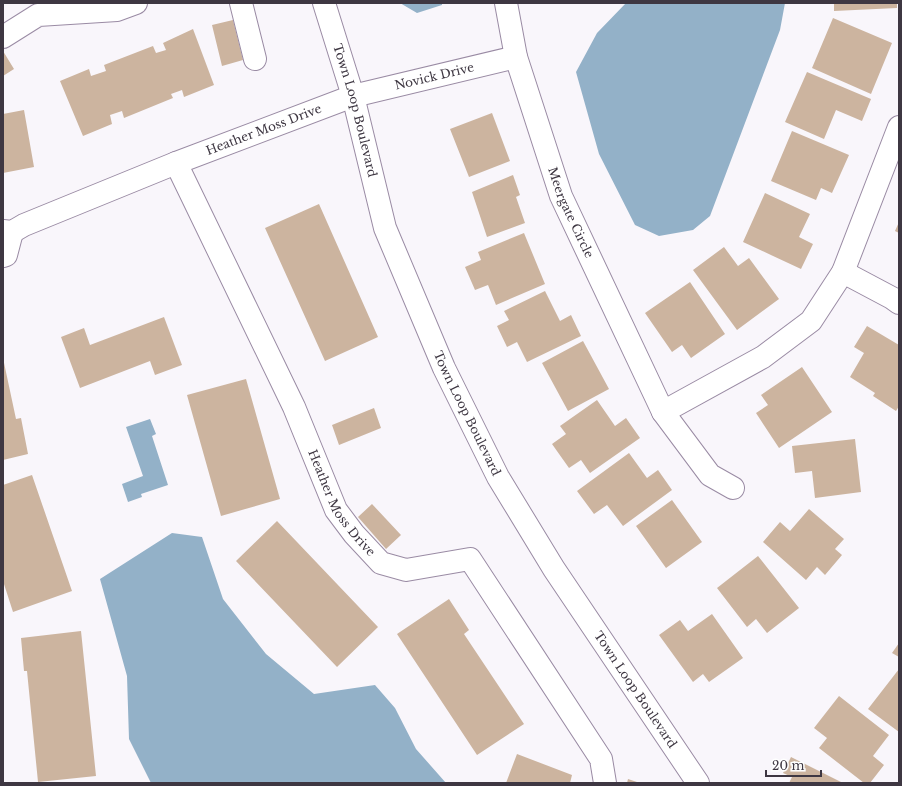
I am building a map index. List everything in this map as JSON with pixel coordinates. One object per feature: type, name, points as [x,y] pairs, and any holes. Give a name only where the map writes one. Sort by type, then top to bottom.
[{"type":"street","points":[[3,37],[38,15],[117,10],[136,3]]},
{"type":"street","points":[[241,3],[255,59]]},
{"type":"street","name":"Town Loop Boulevard","points":[[324,3],[352,96],[385,228],[444,368],[498,477],[554,569],[698,783]]},
{"type":"street","name":"Meergate Circle","points":[[506,3],[516,56],[561,196],[663,412],[710,474],[732,488]]},
{"type":"street","name":"Novick Drive","points":[[352,96],[516,56]]},
{"type":"street","name":"Heather Moss Drive","points":[[3,256],[6,255],[7,231],[176,163],[352,96]]},
{"type":"street","points":[[663,412],[763,357],[811,321],[843,272],[899,127]]},
{"type":"street","name":"Heather Moss Drive","points":[[176,163],[294,407],[336,510],[354,534],[381,562],[406,570],[470,559],[601,758],[605,783]]},
{"type":"street","points":[[843,272],[899,303]]},
{"type":"water","points":[[400,3],[442,3],[442,5],[417,13]]},
{"type":"water","points":[[626,3],[785,3],[780,30],[710,216],[693,230],[659,236],[635,225],[599,154],[576,72],[597,33]]},
{"type":"water","points":[[150,419],[156,434],[152,436],[168,485],[141,494],[142,497],[128,502],[122,484],[143,476],[126,427]]},
{"type":"water","points":[[172,533],[202,537],[223,599],[266,654],[314,694],[375,685],[395,708],[416,749],[446,783],[151,783],[129,739],[127,676],[100,579]]},
{"type":"building","points":[[834,3],[897,3],[897,8],[834,11]]},
{"type":"building","points":[[833,18],[892,43],[871,94],[812,68]]},
{"type":"building","points":[[233,20],[243,60],[222,66],[212,25]]},
{"type":"building","points":[[193,29],[214,85],[184,97],[182,90],[171,94],[173,98],[124,118],[122,111],[110,115],[112,124],[83,136],[60,81],[89,69],[91,76],[106,71],[104,65],[153,46],[156,53],[166,50],[163,43]]},
{"type":"building","points":[[3,51],[14,69],[3,76]]},
{"type":"building","points":[[807,72],[871,99],[862,121],[836,110],[824,139],[785,122]]},
{"type":"building","points":[[24,110],[34,167],[3,173],[3,114]]},
{"type":"building","points":[[492,113],[510,161],[469,177],[450,129]]},
{"type":"building","points":[[792,131],[849,155],[832,193],[821,188],[816,200],[771,181]]},
{"type":"building","points":[[513,175],[520,195],[516,197],[525,223],[487,237],[472,192]]},
{"type":"building","points":[[765,193],[810,214],[799,237],[813,244],[801,269],[743,242]]},
{"type":"building","points":[[319,204],[378,337],[325,361],[265,228]]},
{"type":"building","points":[[899,222],[899,233],[895,231]]},
{"type":"building","points":[[524,233],[545,284],[496,305],[488,285],[475,290],[465,267],[481,260],[478,252]]},
{"type":"building","points":[[724,247],[738,266],[749,258],[779,299],[737,330],[693,270]]},
{"type":"building","points":[[690,282],[725,334],[691,358],[682,345],[672,352],[645,313]]},
{"type":"building","points":[[545,291],[560,321],[571,315],[581,336],[527,362],[517,342],[507,347],[497,326],[509,320],[504,311]]},
{"type":"building","points":[[164,317],[182,365],[155,375],[150,361],[80,388],[61,337],[84,328],[90,345]]},
{"type":"building","points":[[867,326],[899,345],[899,406],[896,411],[873,396],[875,393],[850,377],[864,353],[854,347]]},
{"type":"building","points":[[583,341],[609,389],[568,411],[542,363]]},
{"type":"building","points":[[3,358],[16,419],[21,418],[28,454],[3,460]]},
{"type":"building","points":[[802,367],[832,412],[779,448],[756,413],[768,405],[761,395]]},
{"type":"building","points":[[246,379],[280,499],[221,516],[187,395]]},
{"type":"building","points":[[597,400],[615,426],[626,418],[640,438],[590,473],[581,460],[569,468],[552,444],[566,434],[560,426]]},
{"type":"building","points":[[374,408],[381,428],[339,445],[332,425]]},
{"type":"building","points":[[855,439],[861,492],[815,498],[812,471],[795,473],[792,446]]},
{"type":"building","points":[[629,453],[647,478],[658,470],[672,490],[623,526],[607,505],[594,514],[577,491]]},
{"type":"building","points":[[32,475],[72,591],[13,612],[3,581],[3,485]]},
{"type":"building","points":[[672,500],[702,542],[666,568],[636,526]]},
{"type":"building","points":[[372,504],[401,535],[386,549],[358,517]]},
{"type":"building","points":[[809,509],[844,539],[835,549],[842,555],[825,575],[817,567],[806,580],[763,542],[780,522],[790,531]]},
{"type":"building","points":[[277,521],[378,627],[337,667],[236,561]]},
{"type":"building","points":[[758,556],[799,608],[767,633],[756,619],[747,627],[717,588]]},
{"type":"building","points":[[449,599],[469,630],[464,634],[524,724],[477,755],[397,634]]},
{"type":"building","points":[[712,614],[743,658],[709,682],[703,674],[693,682],[659,635],[680,620],[688,631]]},
{"type":"building","points":[[81,631],[96,776],[38,782],[27,671],[24,671],[21,638]]},
{"type":"building","points":[[899,643],[899,657],[892,653]]},
{"type":"building","points":[[899,669],[899,732],[868,709]]},
{"type":"building","points":[[839,696],[889,735],[873,756],[884,765],[870,783],[864,783],[819,748],[827,738],[814,728]]},
{"type":"building","points":[[517,754],[572,775],[570,783],[506,783]]},
{"type":"building","points":[[791,757],[843,783],[789,783],[792,777],[783,773]]},
{"type":"building","points":[[628,779],[640,783],[627,783]]}]
